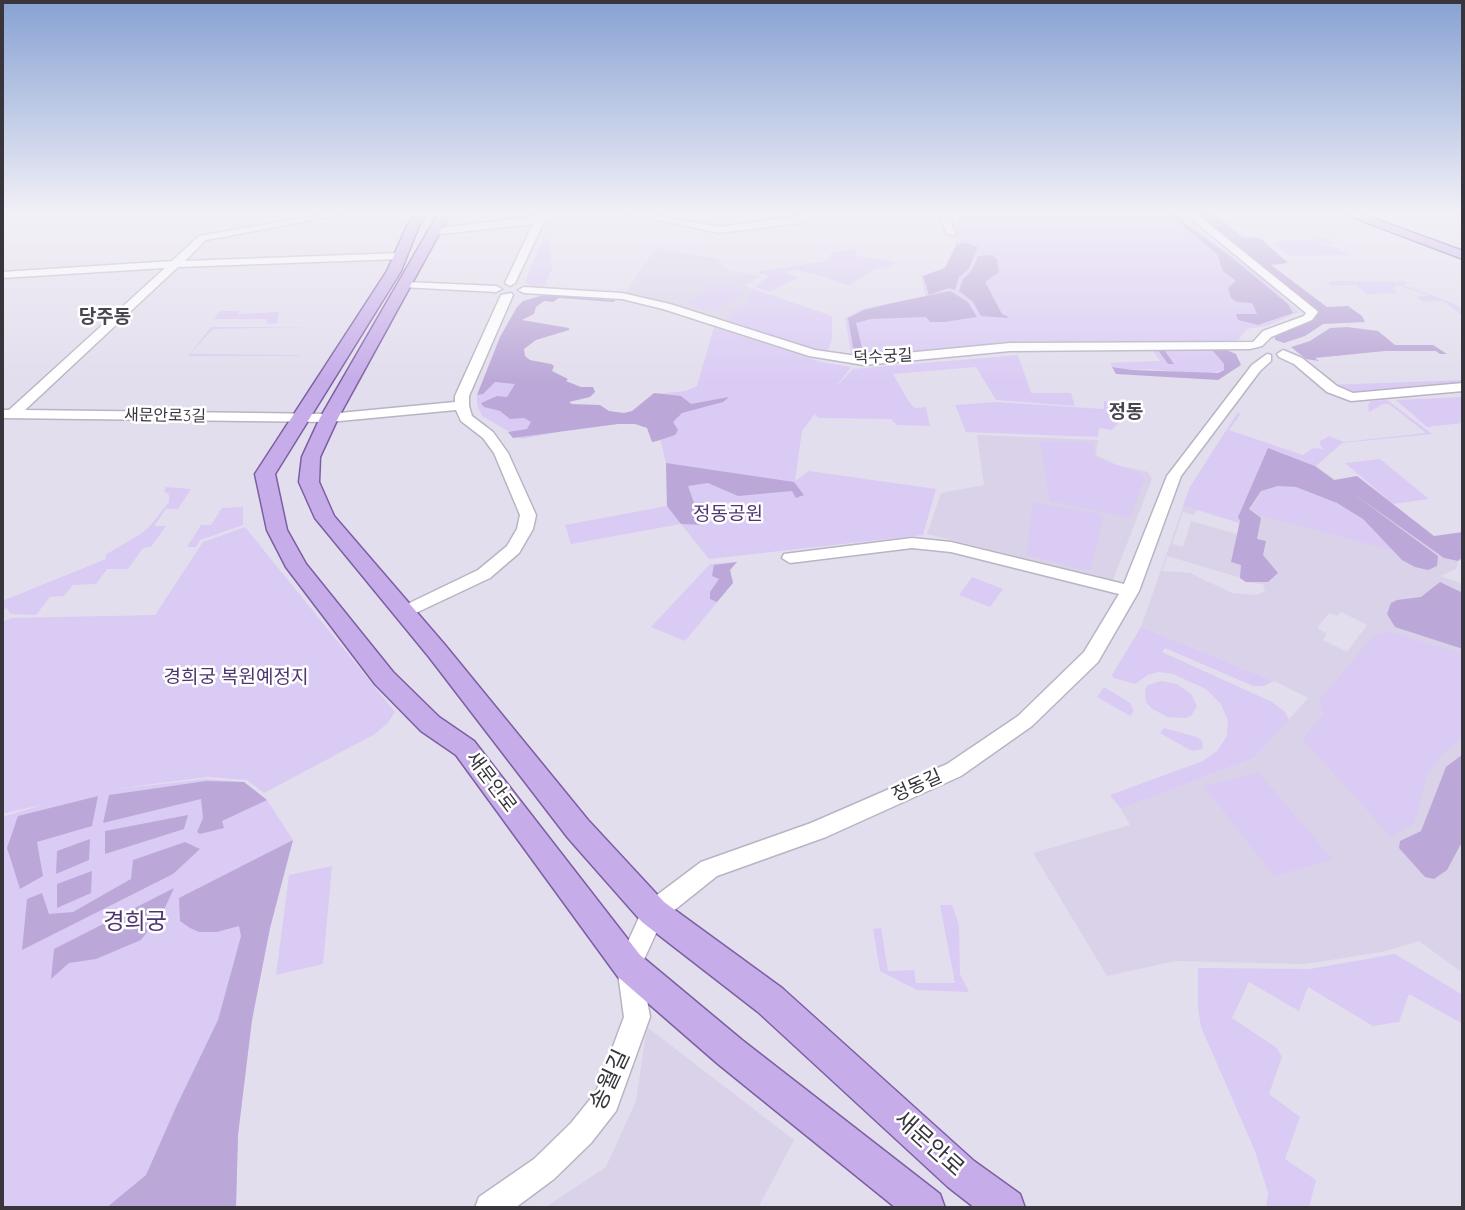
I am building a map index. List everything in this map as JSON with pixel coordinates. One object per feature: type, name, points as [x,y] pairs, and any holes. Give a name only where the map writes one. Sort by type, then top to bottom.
[{"type":"main road","name":"새문안로","points":[[395,268],[265,474],[277,530],[297,566],[384,678],[430,724],[465,748],[629,967],[730,1052],[926,1208]]},
{"type":"main road","name":"새문안로","points":[[414,268],[329,418],[311,457],[309,482],[325,518],[437,651],[578,829],[653,912],[771,1000],[961,1174],[1006,1208]]},
{"type":"street","points":[[2,275],[105,268]]},
{"type":"street","points":[[7,414],[170,268]]},
{"type":"street","points":[[403,612],[484,574],[513,549],[525,529],[528,515],[501,453],[488,435],[466,418],[462,405],[462,396],[515,268]]},
{"type":"street","name":"덕수궁길","points":[[504,289],[622,296],[655,303],[813,353],[848,360],[864,361],[1010,347],[1265,350],[1267,334],[1308,318],[1312,312],[1258,268]]},
{"type":"street","points":[[406,285],[504,289]]},
{"type":"street","points":[[1265,350],[1298,361],[1342,395],[1358,397],[1463,387]]},
{"type":"street","name":"정동길","points":[[653,912],[709,869],[818,830],[954,770],[1025,721],[1091,657],[1130,591],[1174,476],[1265,350]]},
{"type":"street","points":[[329,418],[462,405]]},
{"type":"street","name":"새문안로3길","points":[[7,414],[329,418]]},
{"type":"street","points":[[790,558],[912,543],[951,547],[1130,591]]},
{"type":"street","points":[[629,967],[653,912]]},
{"type":"street","name":"송월길","points":[[490,1208],[544,1169],[581,1133],[606,1101],[637,1017],[629,967]]},
{"type":"shaded area","points":[[642,268],[725,268],[761,276],[745,286],[753,289],[745,296],[751,299],[725,320],[625,293]]},
{"type":"shaded area","points":[[1225,432],[1316,466],[1444,558],[1458,561],[1456,569],[1440,576],[1463,584],[1463,973],[1419,941],[1382,952],[1305,964],[1175,961],[1107,976],[1033,853],[1130,825],[1121,809],[1254,758],[1308,698],[1274,681],[1141,627],[1190,487]],"holes":[[[1197,510],[1239,523],[1237,534],[1191,521],[1183,547],[1172,544],[1183,512],[1194,515]],[[1167,556],[1238,577],[1246,582],[1263,584],[1265,591],[1257,595],[1232,593],[1190,573],[1162,571]],[[1341,612],[1367,625],[1347,652],[1323,640],[1327,634],[1317,628],[1329,613],[1337,616]]]},
{"type":"shaded area","points":[[977,435],[1098,440],[1096,455],[1117,465],[1148,472],[1152,479],[1113,580],[927,534],[941,493],[984,485]]},
{"type":"shaded area","points":[[647,1027],[794,1140],[758,1208],[544,1208],[606,1167],[636,1101]]},
{"type":"green space","points":[[531,268],[552,268],[543,288],[525,282]]},
{"type":"green space","points":[[778,268],[876,268],[849,285],[826,278],[830,274],[825,277],[797,270],[784,272],[798,278],[770,292],[755,287],[768,276],[755,272]]},
{"type":"green space","points":[[943,268],[1249,268],[1299,312],[1267,326],[1247,329],[1238,340],[1230,342],[1018,341],[860,359],[851,354],[845,318],[862,309],[925,296],[921,276]]},
{"type":"green space","points":[[944,268],[969,268],[959,277],[955,290],[949,288],[929,295],[923,276]]},
{"type":"green space","points":[[998,268],[999,272],[985,282],[1002,314],[1009,317],[981,316],[973,302],[959,291],[963,279],[972,270]]},
{"type":"green space","points":[[1222,268],[1245,268],[1288,304],[1293,313],[1258,325],[1238,320],[1236,314],[1257,314],[1252,303],[1237,302],[1231,298],[1228,288],[1236,281]]},
{"type":"green space","points":[[1262,268],[1276,268],[1327,307],[1348,306],[1362,316],[1365,322],[1323,324],[1305,336],[1284,343],[1275,340],[1282,332],[1315,319],[1317,312]]},
{"type":"green space","points":[[1326,282],[1409,282],[1404,285],[1453,303],[1463,310],[1463,316],[1443,301],[1423,302],[1417,297],[1428,295],[1397,285],[1393,288],[1398,293],[1367,294],[1356,285],[1332,286]]},
{"type":"green space","points":[[719,283],[746,291],[714,311],[687,303]]},
{"type":"green space","points":[[753,289],[832,316],[832,340],[826,355],[721,323],[750,299],[745,296]]},
{"type":"green space","points":[[950,291],[968,302],[977,317],[944,322],[930,322],[926,317],[871,319],[856,323],[863,352],[904,349],[907,352],[860,357],[854,353],[848,318],[864,310]]},
{"type":"green space","points":[[544,295],[616,300],[613,302],[559,298],[553,302],[544,301],[536,307],[534,314],[522,320],[569,328],[536,340],[524,349],[525,356],[530,360],[551,364],[554,366],[552,371],[568,379],[566,381],[581,387],[593,387],[595,392],[590,397],[569,402],[572,404],[600,405],[609,411],[624,413],[632,411],[654,393],[681,396],[691,404],[729,397],[723,402],[682,413],[673,422],[678,430],[675,435],[652,442],[647,428],[635,424],[513,438],[508,432],[527,429],[531,422],[524,418],[510,419],[500,411],[484,407],[481,403],[497,396],[507,397],[515,384],[495,382],[483,394],[477,395],[500,337],[517,307],[523,301]]},
{"type":"green space","points":[[220,311],[238,311],[239,314],[279,312],[277,323],[268,324],[266,319],[214,319]]},
{"type":"green space","points":[[211,327],[311,327],[213,329],[190,354],[298,356],[188,356]]},
{"type":"green space","name":"정동공원","points":[[714,327],[821,362],[851,367],[836,387],[853,369],[1018,355],[1031,393],[1071,393],[1075,406],[996,400],[976,367],[893,374],[915,408],[926,407],[930,426],[897,425],[891,419],[820,418],[815,416],[816,412],[802,431],[795,481],[809,471],[936,489],[923,535],[709,559],[681,524],[571,544],[565,525],[667,506],[666,463],[655,417],[657,394],[686,391],[697,386]]},
{"type":"green space","points":[[1330,328],[1378,331],[1395,345],[1433,345],[1447,354],[1436,351],[1385,351],[1315,358],[1319,361],[1306,359],[1291,347],[1310,341]]},
{"type":"green space","points":[[1222,348],[1236,354],[1241,365],[1218,380],[1116,374],[1112,367],[1218,373],[1224,370],[1224,364],[1213,351],[1165,351],[1174,364],[1168,364],[1157,349]]},
{"type":"green space","points":[[1152,349],[1157,349],[1168,364],[1164,351],[1214,351],[1224,364],[1224,370],[1202,375],[1150,369],[1132,370],[1112,367],[1110,363],[1160,361]]},
{"type":"green space","points":[[492,378],[522,384],[604,423],[522,439],[482,416],[477,405],[477,396]]},
{"type":"green space","points":[[1463,380],[1463,392],[1356,396],[1329,385]]},
{"type":"green space","points":[[1463,397],[1463,423],[1427,427],[1396,400]]},
{"type":"green space","points":[[1387,400],[1432,434],[1342,443],[1316,466],[1268,448],[1254,480],[1215,468],[1253,481],[1238,516],[1240,523],[1183,505],[1190,487],[1238,412],[1240,415],[1229,430],[1303,455],[1313,448],[1323,449],[1319,442],[1329,436],[1344,442],[1426,433],[1389,404],[1383,404],[1369,412],[1368,405],[1371,401]]},
{"type":"green space","points":[[1104,401],[1130,402],[1131,410],[1112,430],[1099,428],[1098,437],[966,432],[955,405],[995,402],[1104,409]]},
{"type":"green space","points":[[1040,441],[1093,443],[1094,457],[1141,474],[1145,478],[1130,518],[1050,501]]},
{"type":"green space","points":[[1268,448],[1315,466],[1334,480],[1357,476],[1434,536],[1463,532],[1463,557],[1458,561],[1444,558],[1351,492],[1438,556],[1437,566],[1428,570],[1415,567],[1402,560],[1363,519],[1337,503],[1296,487],[1278,486],[1261,491],[1249,509],[1261,518],[1257,539],[1266,541],[1263,555],[1278,573],[1268,582],[1246,582],[1240,578],[1241,565],[1231,562],[1240,521],[1238,517]]},
{"type":"green space","points":[[1380,459],[1429,499],[1393,504],[1345,463]]},
{"type":"green space","points":[[666,463],[794,482],[804,495],[796,498],[792,491],[738,496],[708,483],[688,486],[702,525],[681,524],[667,506]]},
{"type":"green space","points":[[1279,486],[1296,488],[1336,503],[1362,519],[1394,551],[1259,515],[1251,509],[1263,491]]},
{"type":"green space","points":[[166,487],[191,489],[178,509],[166,509],[154,526],[166,526],[151,547],[143,548],[128,569],[107,569],[96,584],[73,585],[64,596],[50,597],[36,615],[10,614],[7,608],[2,611],[2,601],[106,559],[105,555],[139,535],[169,502],[169,495],[164,491]]},
{"type":"green space","points":[[1033,502],[1100,514],[1103,517],[1090,571],[1027,555]]},
{"type":"green space","points":[[243,507],[243,525],[200,540],[196,547],[187,547],[201,525],[211,525],[222,508]]},
{"type":"green space","name":"경희궁","points":[[245,527],[395,712],[388,723],[375,734],[264,793],[247,780],[207,777],[107,790],[207,779],[244,782],[267,800],[293,840],[270,928],[252,1020],[238,1135],[236,1208],[2,1208],[2,817],[45,804],[2,814],[2,622],[12,618],[155,615],[203,542]]},
{"type":"green space","points":[[737,562],[730,570],[733,583],[685,641],[651,627],[710,564]]},
{"type":"green space","points":[[737,562],[730,570],[733,583],[717,602],[710,599],[710,592],[719,579],[712,576],[714,565]]},
{"type":"green space","points":[[972,577],[1003,589],[990,607],[959,595]]},
{"type":"green space","points":[[1440,582],[1463,593],[1463,649],[1395,627],[1387,614],[1391,603],[1421,597]]},
{"type":"green space","points":[[1141,627],[1274,681],[1264,686],[1253,686],[1165,648],[1162,652],[1272,702],[1285,712],[1289,720],[1254,758],[1121,809],[1110,795],[1203,761],[1217,751],[1227,736],[1228,720],[1220,703],[1206,689],[1173,674],[1159,672],[1148,675],[1135,684],[1114,678],[1112,675]]},
{"type":"green space","points":[[1388,631],[1463,654],[1463,738],[1442,754],[1428,773],[1414,824],[1391,837],[1303,739],[1323,714],[1319,701],[1372,637]]},
{"type":"green space","points":[[1161,681],[1177,684],[1191,694],[1197,706],[1191,716],[1167,717],[1151,708],[1146,702],[1145,690],[1148,685]]},
{"type":"green space","points":[[1104,687],[1130,703],[1134,711],[1130,716],[1097,697]]},
{"type":"green space","points":[[1164,728],[1197,737],[1202,741],[1203,749],[1193,751],[1186,748],[1160,733]]},
{"type":"green space","points":[[1463,754],[1463,840],[1447,870],[1434,879],[1425,877],[1399,848],[1400,841],[1421,831],[1446,767]]},
{"type":"green space","points":[[1259,773],[1333,860],[1274,876],[1204,786]]},
{"type":"green space","points":[[206,781],[244,782],[267,800],[222,821],[224,828],[200,834],[197,832],[203,818],[201,799],[103,823],[109,795]]},
{"type":"green space","points":[[98,796],[92,826],[37,842],[43,876],[20,889],[7,848],[18,816]]},
{"type":"green space","points":[[188,815],[184,829],[105,854],[105,831]]},
{"type":"green space","points":[[90,839],[89,860],[56,874],[57,851]]},
{"type":"green space","points":[[293,840],[270,928],[252,1020],[238,1135],[236,1208],[106,1208],[146,1175],[218,1020],[241,936],[239,926],[217,932],[199,932],[190,928],[180,921],[179,898]]},
{"type":"green space","points":[[185,842],[200,849],[173,874],[22,950],[27,899],[42,893],[49,914],[73,912],[131,879],[133,860]]},
{"type":"green space","points":[[332,866],[323,964],[276,975],[289,875]]},
{"type":"green space","points":[[92,871],[91,893],[57,908],[57,884]]},
{"type":"green space","points":[[174,888],[164,910],[141,940],[96,959],[69,963],[51,979],[54,949]]},
{"type":"green space","points":[[940,905],[952,905],[959,925],[960,974],[969,992],[917,990],[880,971],[873,929],[881,928],[888,971],[914,970],[916,983],[955,983]]},
{"type":"green space","points":[[1395,954],[1463,995],[1463,1024],[1409,994],[1399,1022],[1373,1026],[1308,987],[1299,1011],[1249,982],[1232,1018],[1277,1048],[1282,1057],[1269,1094],[1300,1117],[1285,1159],[1316,1180],[1309,1208],[1266,1208],[1268,1193],[1255,1151],[1201,1027],[1198,968],[1310,969]]},
{"type":"district","name":"당주동","points":[[105,317]]},
{"type":"district","name":"정동","points":[[1126,412]]},
{"type":"park label","name":"경희궁 복원예정지","points":[[236,677]]}]
